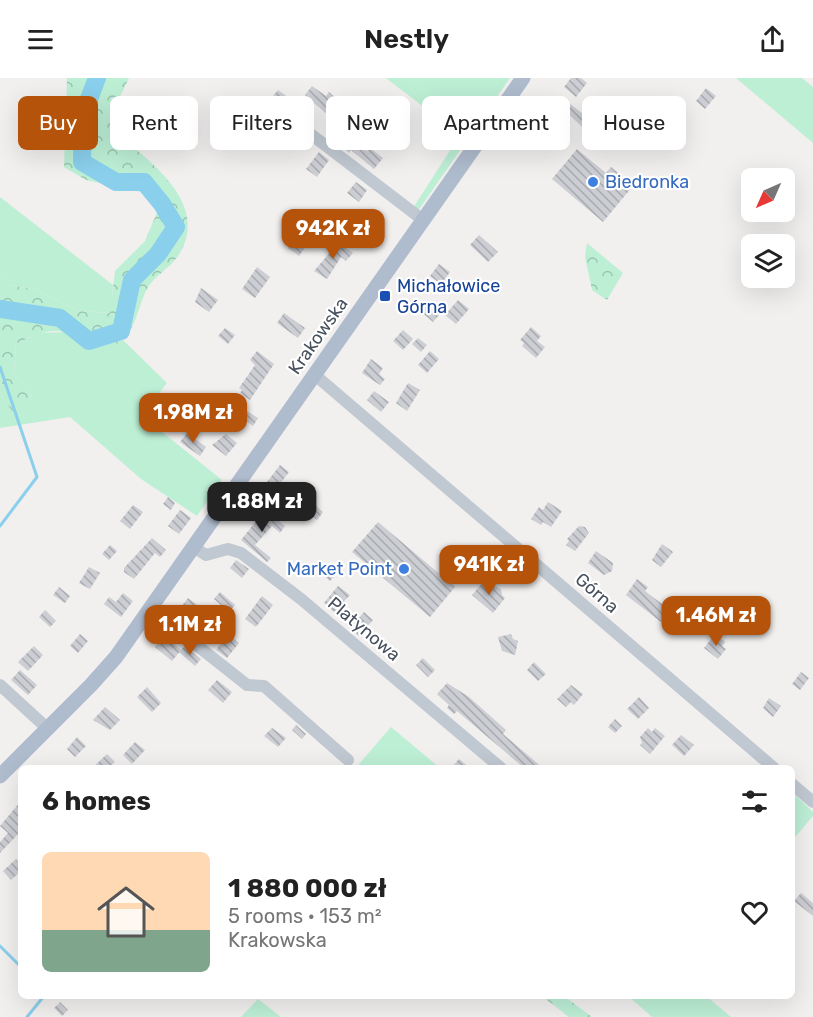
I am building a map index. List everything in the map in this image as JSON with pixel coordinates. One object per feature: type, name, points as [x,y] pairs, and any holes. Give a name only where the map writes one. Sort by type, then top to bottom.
[{"type":"main road","name":"Krakowska","points":[[0,776],[110,665],[195,548],[523,78]]},
{"type":"street","points":[[314,137],[423,220]]},
{"type":"street","name":"Górna","points":[[315,375],[770,765]]},
{"type":"street","name":"Platynowa","points":[[195,548],[206,555],[228,549],[241,553],[301,599],[497,765]]},
{"type":"street","points":[[151,609],[247,685],[264,686],[348,760]]},
{"type":"street","points":[[0,685],[48,729]]},
{"type":"street","points":[[795,787],[813,802]]},
{"type":"green space","points":[[67,78],[129,78],[120,96],[110,96],[110,150],[137,150],[157,168],[181,200],[187,218],[187,236],[178,256],[147,289],[130,331],[118,344],[109,348],[96,349],[70,334],[52,331],[16,344],[14,374],[32,396],[15,414],[0,396],[0,274],[10,285],[37,290],[79,311],[110,313],[115,271],[145,241],[158,210],[141,192],[86,180],[64,167],[65,150],[98,150],[98,96],[66,96]]},
{"type":"green space","points":[[386,78],[510,78],[498,96],[422,96],[422,106]]},
{"type":"green space","points":[[736,78],[802,78],[813,87],[813,143]]},
{"type":"green space","points":[[450,150],[460,150],[418,211],[413,208]]},
{"type":"green space","points":[[0,197],[113,285],[111,313],[79,311],[37,290],[10,285],[0,274]]},
{"type":"green space","points":[[587,243],[623,273],[607,300],[592,290],[585,257]]},
{"type":"green space","points":[[64,332],[86,346],[99,349],[123,340],[167,383],[142,416],[222,480],[197,516],[141,479],[70,417],[0,428],[0,396],[15,413],[32,396],[14,374],[16,344],[39,333]]},
{"type":"green space","points":[[391,727],[436,765],[360,765]]},
{"type":"green space","points":[[795,795],[813,812],[813,816],[795,837]]},
{"type":"green space","points":[[258,999],[281,1017],[241,1017]]},
{"type":"green space","points":[[546,999],[568,999],[592,1017],[569,1017]]},
{"type":"green space","points":[[631,999],[710,999],[731,1017],[652,1017]]},
{"type":"building","points":[[571,78],[581,78],[587,83],[576,97],[564,87]]},
{"type":"building","points":[[312,86],[326,96],[326,113],[314,103],[314,96],[305,95]]},
{"type":"building","points":[[706,88],[716,96],[705,109],[696,101]]},
{"type":"building","points":[[278,90],[286,96],[273,96]]},
{"type":"building","points":[[570,104],[582,113],[582,127],[570,116]]},
{"type":"building","name":"Biedronka","points":[[577,149],[606,173],[611,167],[633,186],[603,222],[552,179]]},
{"type":"building","points":[[351,150],[373,150],[383,158],[374,169]]},
{"type":"building","points":[[319,152],[329,160],[317,177],[306,169]]},
{"type":"building","points":[[356,182],[367,190],[359,202],[347,193]]},
{"type":"building","points":[[301,228],[313,236],[299,256],[288,248]]},
{"type":"building","points":[[479,235],[498,252],[488,262],[470,245]]},
{"type":"building","points":[[338,243],[353,253],[346,261],[341,257],[327,279],[314,271]]},
{"type":"building","points":[[439,264],[450,272],[441,284],[430,276]]},
{"type":"building","points":[[257,267],[270,277],[255,298],[242,289]]},
{"type":"building","points":[[201,288],[218,300],[209,312],[195,302]]},
{"type":"building","points":[[458,300],[469,309],[456,324],[445,315]]},
{"type":"building","points":[[426,302],[440,314],[433,322],[419,310]]},
{"type":"building","points":[[284,313],[305,328],[298,338],[277,323]]},
{"type":"building","points":[[531,327],[541,336],[537,341],[545,347],[536,358],[522,346],[524,343],[520,340]]},
{"type":"building","points":[[225,328],[235,335],[228,344],[218,336]]},
{"type":"building","points":[[403,330],[413,339],[403,350],[393,341]]},
{"type":"building","points":[[418,338],[427,345],[421,352],[412,344]]},
{"type":"building","points":[[257,351],[274,364],[250,400],[240,393],[242,390],[239,388],[255,365],[250,360]]},
{"type":"building","points":[[430,351],[439,359],[427,373],[418,365]]},
{"type":"building","points":[[371,359],[383,368],[379,374],[385,379],[380,385],[362,373]]},
{"type":"building","points":[[408,383],[420,390],[407,411],[396,403]]},
{"type":"building","points":[[374,391],[389,402],[381,412],[367,400]]},
{"type":"building","points":[[222,401],[236,412],[228,423],[213,412]]},
{"type":"building","points":[[200,407],[208,414],[192,433],[184,426]]},
{"type":"building","points":[[247,411],[258,418],[253,426],[242,418]]},
{"type":"building","points":[[187,433],[206,447],[200,456],[180,442]]},
{"type":"building","points":[[226,434],[237,443],[226,456],[212,445]]},
{"type":"building","points":[[280,465],[289,472],[276,489],[267,482]]},
{"type":"building","points":[[168,497],[175,503],[171,510],[163,504]]},
{"type":"building","points":[[548,502],[562,511],[551,527],[543,522],[541,525],[531,519],[539,507],[543,510]]},
{"type":"building","points":[[133,505],[143,512],[130,529],[120,521]]},
{"type":"building","points":[[315,505],[323,512],[317,520],[309,513]]},
{"type":"building","points":[[180,510],[191,518],[179,534],[168,526]]},
{"type":"building","points":[[265,510],[285,526],[280,533],[272,526],[255,545],[271,558],[267,562],[241,540]]},
{"type":"building","name":"Market Point","points":[[378,522],[455,587],[430,617],[352,552]]},
{"type":"building","points":[[579,526],[585,527],[589,533],[575,551],[566,545],[569,541],[567,539]]},
{"type":"building","points":[[152,538],[166,550],[160,557],[155,553],[134,579],[124,572],[124,568]]},
{"type":"building","points":[[662,544],[673,552],[661,567],[652,560]]},
{"type":"building","points":[[110,545],[117,551],[109,560],[102,554]]},
{"type":"building","points":[[596,551],[613,563],[612,571],[604,575],[588,563]]},
{"type":"building","points":[[236,560],[249,569],[242,578],[230,568]]},
{"type":"building","points":[[89,567],[100,573],[90,589],[79,583]]},
{"type":"building","points":[[330,567],[337,573],[330,581],[323,575]]},
{"type":"building","points":[[637,579],[648,587],[645,591],[670,610],[661,622],[626,595]]},
{"type":"building","points":[[484,581],[501,589],[505,598],[493,613],[472,595]]},
{"type":"building","points":[[338,586],[350,595],[334,612],[324,603]]},
{"type":"building","points":[[59,587],[70,596],[65,603],[53,595]]},
{"type":"building","points":[[220,592],[235,605],[229,612],[214,599]]},
{"type":"building","points":[[123,593],[133,601],[121,617],[104,604],[109,597],[116,602]]},
{"type":"building","points":[[262,596],[273,605],[256,627],[245,619]]},
{"type":"building","points":[[188,598],[197,605],[193,610],[196,612],[186,626],[174,616]]},
{"type":"building","points":[[45,610],[56,621],[50,627],[39,617]]},
{"type":"building","points":[[364,612],[373,620],[359,636],[350,628]]},
{"type":"building","points":[[80,634],[88,641],[78,653],[70,646]]},
{"type":"building","points":[[229,634],[239,643],[227,658],[216,650]]},
{"type":"building","points":[[511,634],[513,639],[518,641],[515,655],[502,651],[498,637]]},
{"type":"building","points":[[715,634],[725,642],[722,646],[726,649],[718,659],[704,648]]},
{"type":"building","points":[[164,636],[181,650],[172,661],[155,647]]},
{"type":"building","points":[[34,646],[43,655],[28,671],[18,662]]},
{"type":"building","points":[[185,646],[201,659],[195,666],[179,652]]},
{"type":"building","points":[[423,658],[435,670],[428,677],[416,665]]},
{"type":"building","points":[[534,662],[546,674],[538,681],[527,670]]},
{"type":"building","points":[[20,670],[37,685],[28,695],[11,680]]},
{"type":"building","points":[[801,672],[809,678],[800,690],[792,684]]},
{"type":"building","points":[[217,680],[232,692],[223,703],[208,690]]},
{"type":"building","points":[[447,683],[469,697],[506,730],[503,734],[539,765],[520,765],[457,711],[454,714],[447,708],[449,705],[437,694]]},
{"type":"building","points":[[571,685],[583,694],[574,705],[571,702],[566,707],[557,699]]},
{"type":"building","points":[[147,687],[161,703],[152,712],[137,697]]},
{"type":"building","points":[[639,697],[649,708],[638,719],[627,709]]},
{"type":"building","points":[[769,698],[781,706],[773,717],[763,708]]},
{"type":"building","points":[[105,707],[120,720],[110,730],[93,720]]},
{"type":"building","points":[[615,719],[622,726],[615,733],[608,727]]},
{"type":"building","points":[[296,725],[306,734],[302,739],[292,730]]},
{"type":"building","points":[[272,728],[286,738],[278,747],[264,736]]},
{"type":"building","points":[[648,728],[652,732],[655,728],[665,736],[650,754],[640,745],[642,743],[640,737]]},
{"type":"building","points":[[681,735],[694,745],[684,756],[672,745]]},
{"type":"building","points":[[77,737],[86,746],[75,757],[67,749]]},
{"type":"building","points":[[135,742],[145,750],[132,764],[123,755]]},
{"type":"building","points":[[107,754],[115,762],[112,765],[95,765]]},
{"type":"building","points":[[459,759],[466,765],[454,765]]},
{"type":"building","points":[[18,805],[18,834],[0,853],[0,842],[8,833],[0,826]]},
{"type":"building","points":[[16,859],[18,861],[18,874],[11,880],[3,871]]},
{"type":"building","points":[[801,893],[813,903],[813,916],[795,902]]},
{"type":"building","points":[[60,1002],[68,1010],[62,1016],[54,1008]]},
{"type":"waterway","points":[[0,309],[60,318],[89,341],[121,331],[132,280],[158,254],[176,227],[162,204],[144,182],[116,182],[82,162],[83,115],[97,78]]},
{"type":"waterway","points":[[0,367],[37,477],[0,526]]},
{"type":"waterway","points":[[0,946],[18,964]]},
{"type":"waterway","points":[[27,1017],[42,999]]},
{"type":"place","name":"Biedronka","points":[[593,182]]},
{"type":"place","name":"Michałowice Górna","points":[[385,296]]},
{"type":"place","name":"Market Point","points":[[404,569]]}]
